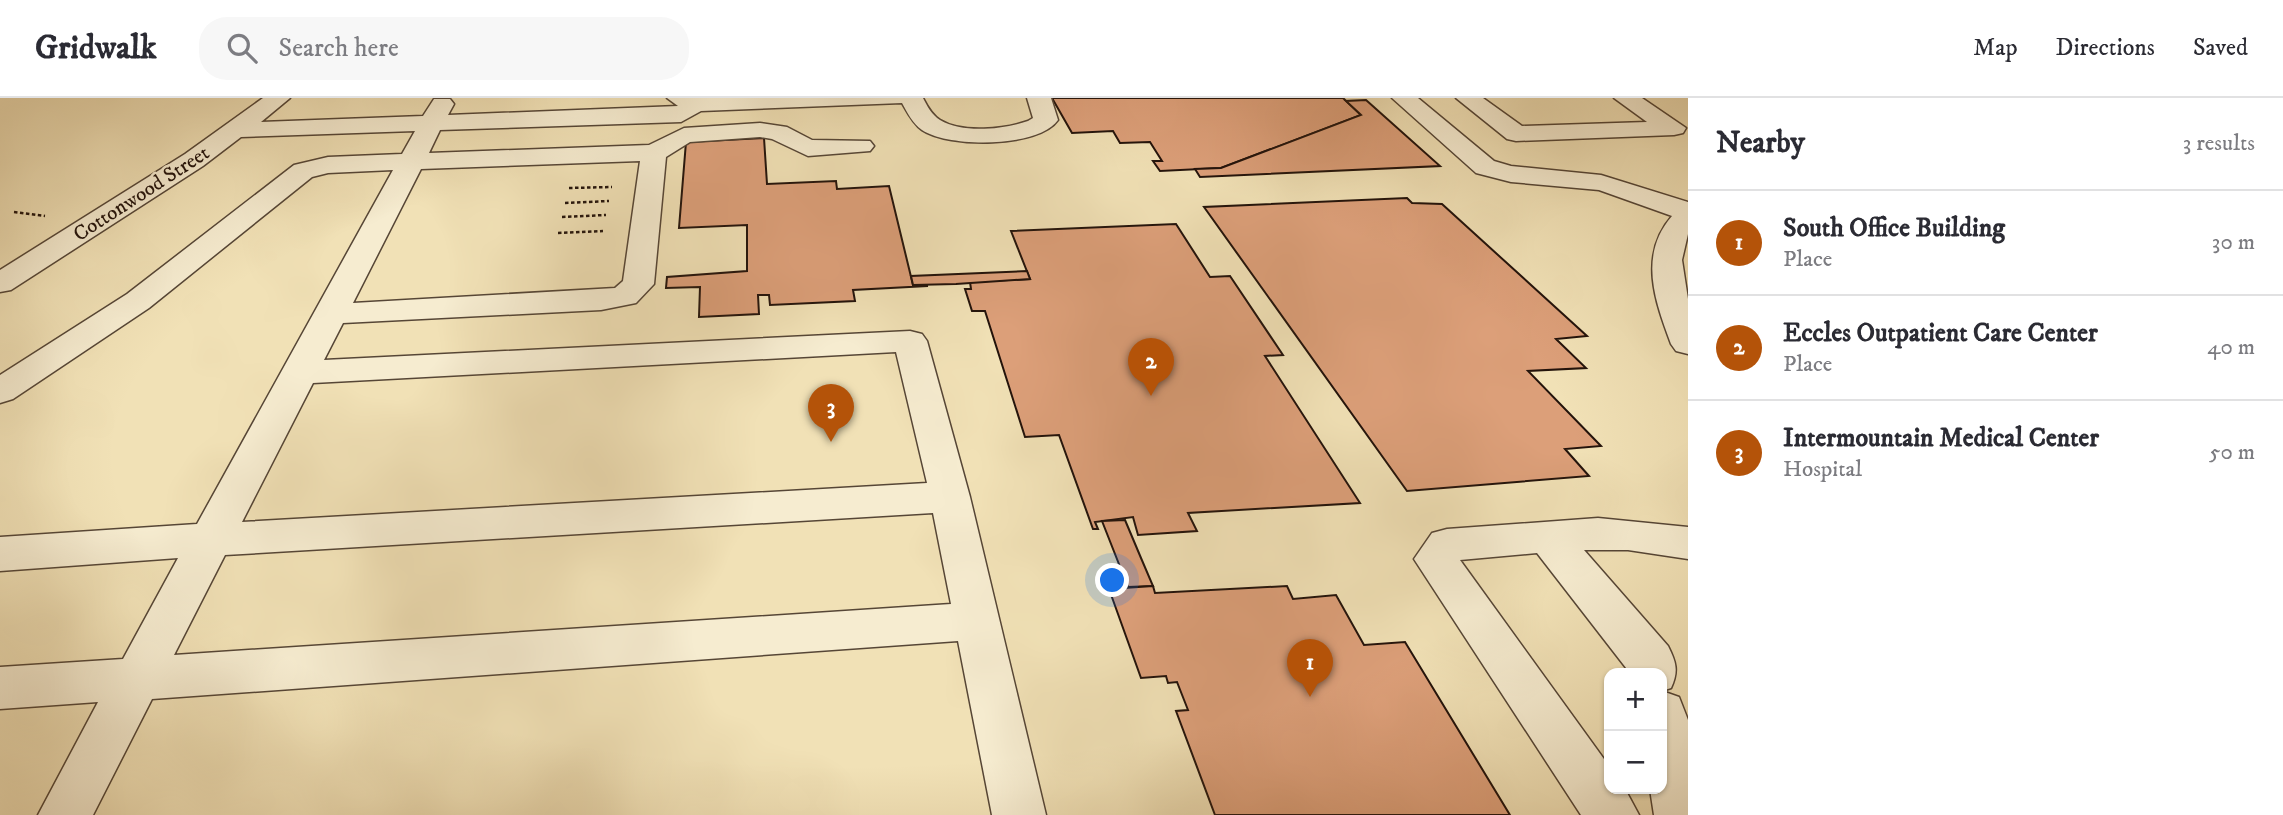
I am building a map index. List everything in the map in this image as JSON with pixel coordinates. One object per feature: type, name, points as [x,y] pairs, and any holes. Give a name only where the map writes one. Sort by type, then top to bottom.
[{"type":"street","points":[[233,131],[592,98]]},
{"type":"street","points":[[271,103],[437,114],[681,115],[690,100],[895,98]]},
{"type":"street","points":[[911,98],[931,125],[964,134],[1040,127],[1046,120],[1039,98]]},
{"type":"street","points":[[1404,98],[1486,167],[1534,178],[1585,179],[1605,183],[1688,213],[1667,250],[1666,271],[1674,308],[1688,344]]},
{"type":"street","points":[[1468,98],[1516,134],[1674,128],[1626,98]]},
{"type":"street","name":"Cottonwood Street","points":[[0,283],[194,160],[271,103]]},
{"type":"street","points":[[65,815],[437,114]]},
{"type":"street","points":[[0,391],[138,301],[303,171],[328,165],[654,153],[666,143],[684,135],[760,130],[778,132],[808,148],[861,146]]},
{"type":"street","points":[[329,314],[601,300],[625,296],[638,284],[654,153]]},
{"type":"street","points":[[299,372],[910,341],[950,497],[1019,815]]},
{"type":"street","points":[[0,554],[211,539],[950,497]]},
{"type":"street","points":[[1612,815],[1435,559],[1447,545],[1610,532],[1651,534],[1688,543]]},
{"type":"street","points":[[1548,537],[1651,660],[1653,668]]},
{"type":"street","points":[[0,688],[976,621]]},
{"type":"street","points":[[1665,731],[1681,815]]},
{"type":"path","points":[[569,188],[612,187]]},
{"type":"path","points":[[565,203],[609,201]]},
{"type":"path","points":[[14,212],[51,217]]},
{"type":"path","points":[[562,217],[606,215]]},
{"type":"path","points":[[558,233],[603,231]]},
{"type":"building","points":[[1052,98],[1343,98],[1361,115],[1221,168],[1160,171],[1153,161],[1162,161],[1150,142],[1120,143],[1113,131],[1072,133]]},
{"type":"building","points":[[1366,100],[1440,166],[1200,177],[1195,169],[1221,168],[1361,115],[1346,101]]},
{"type":"building","points":[[764,138],[767,184],[836,181],[837,189],[889,186],[913,285],[928,286],[853,290],[855,301],[770,305],[769,295],[758,295],[759,314],[699,317],[700,287],[666,288],[667,277],[747,271],[747,225],[679,228],[686,142]]},
{"type":"building","points":[[1407,198],[1412,203],[1442,204],[1587,336],[1556,339],[1586,368],[1528,371],[1601,446],[1565,449],[1589,476],[1407,491],[1204,207]]},
{"type":"building","points":[[1176,224],[1210,277],[1230,276],[1283,355],[1265,356],[1360,503],[1188,513],[1197,531],[1138,535],[1133,517],[1095,522],[1098,529],[1093,529],[1059,435],[1025,437],[985,311],[972,311],[965,289],[971,289],[970,282],[1030,279],[1011,231]]},
{"type":"building","points":[[1027,271],[1030,279],[956,284],[913,285],[911,276]]},
{"type":"building","points":[[1125,520],[1153,586],[1128,587],[1102,521]]},
{"type":"building","points":[[1153,586],[1155,593],[1287,586],[1293,599],[1336,595],[1364,645],[1405,642],[1510,815],[1215,815],[1176,711],[1188,710],[1177,682],[1168,683],[1166,676],[1141,678],[1109,589]]},
{"type":"place","name":"Eccles Outpatient Care Center","points":[[1151,396]]},
{"type":"place","name":"Intermountain Medical Center","points":[[831,442]]},
{"type":"place","name":"South Office Building","points":[[1310,697]]}]
